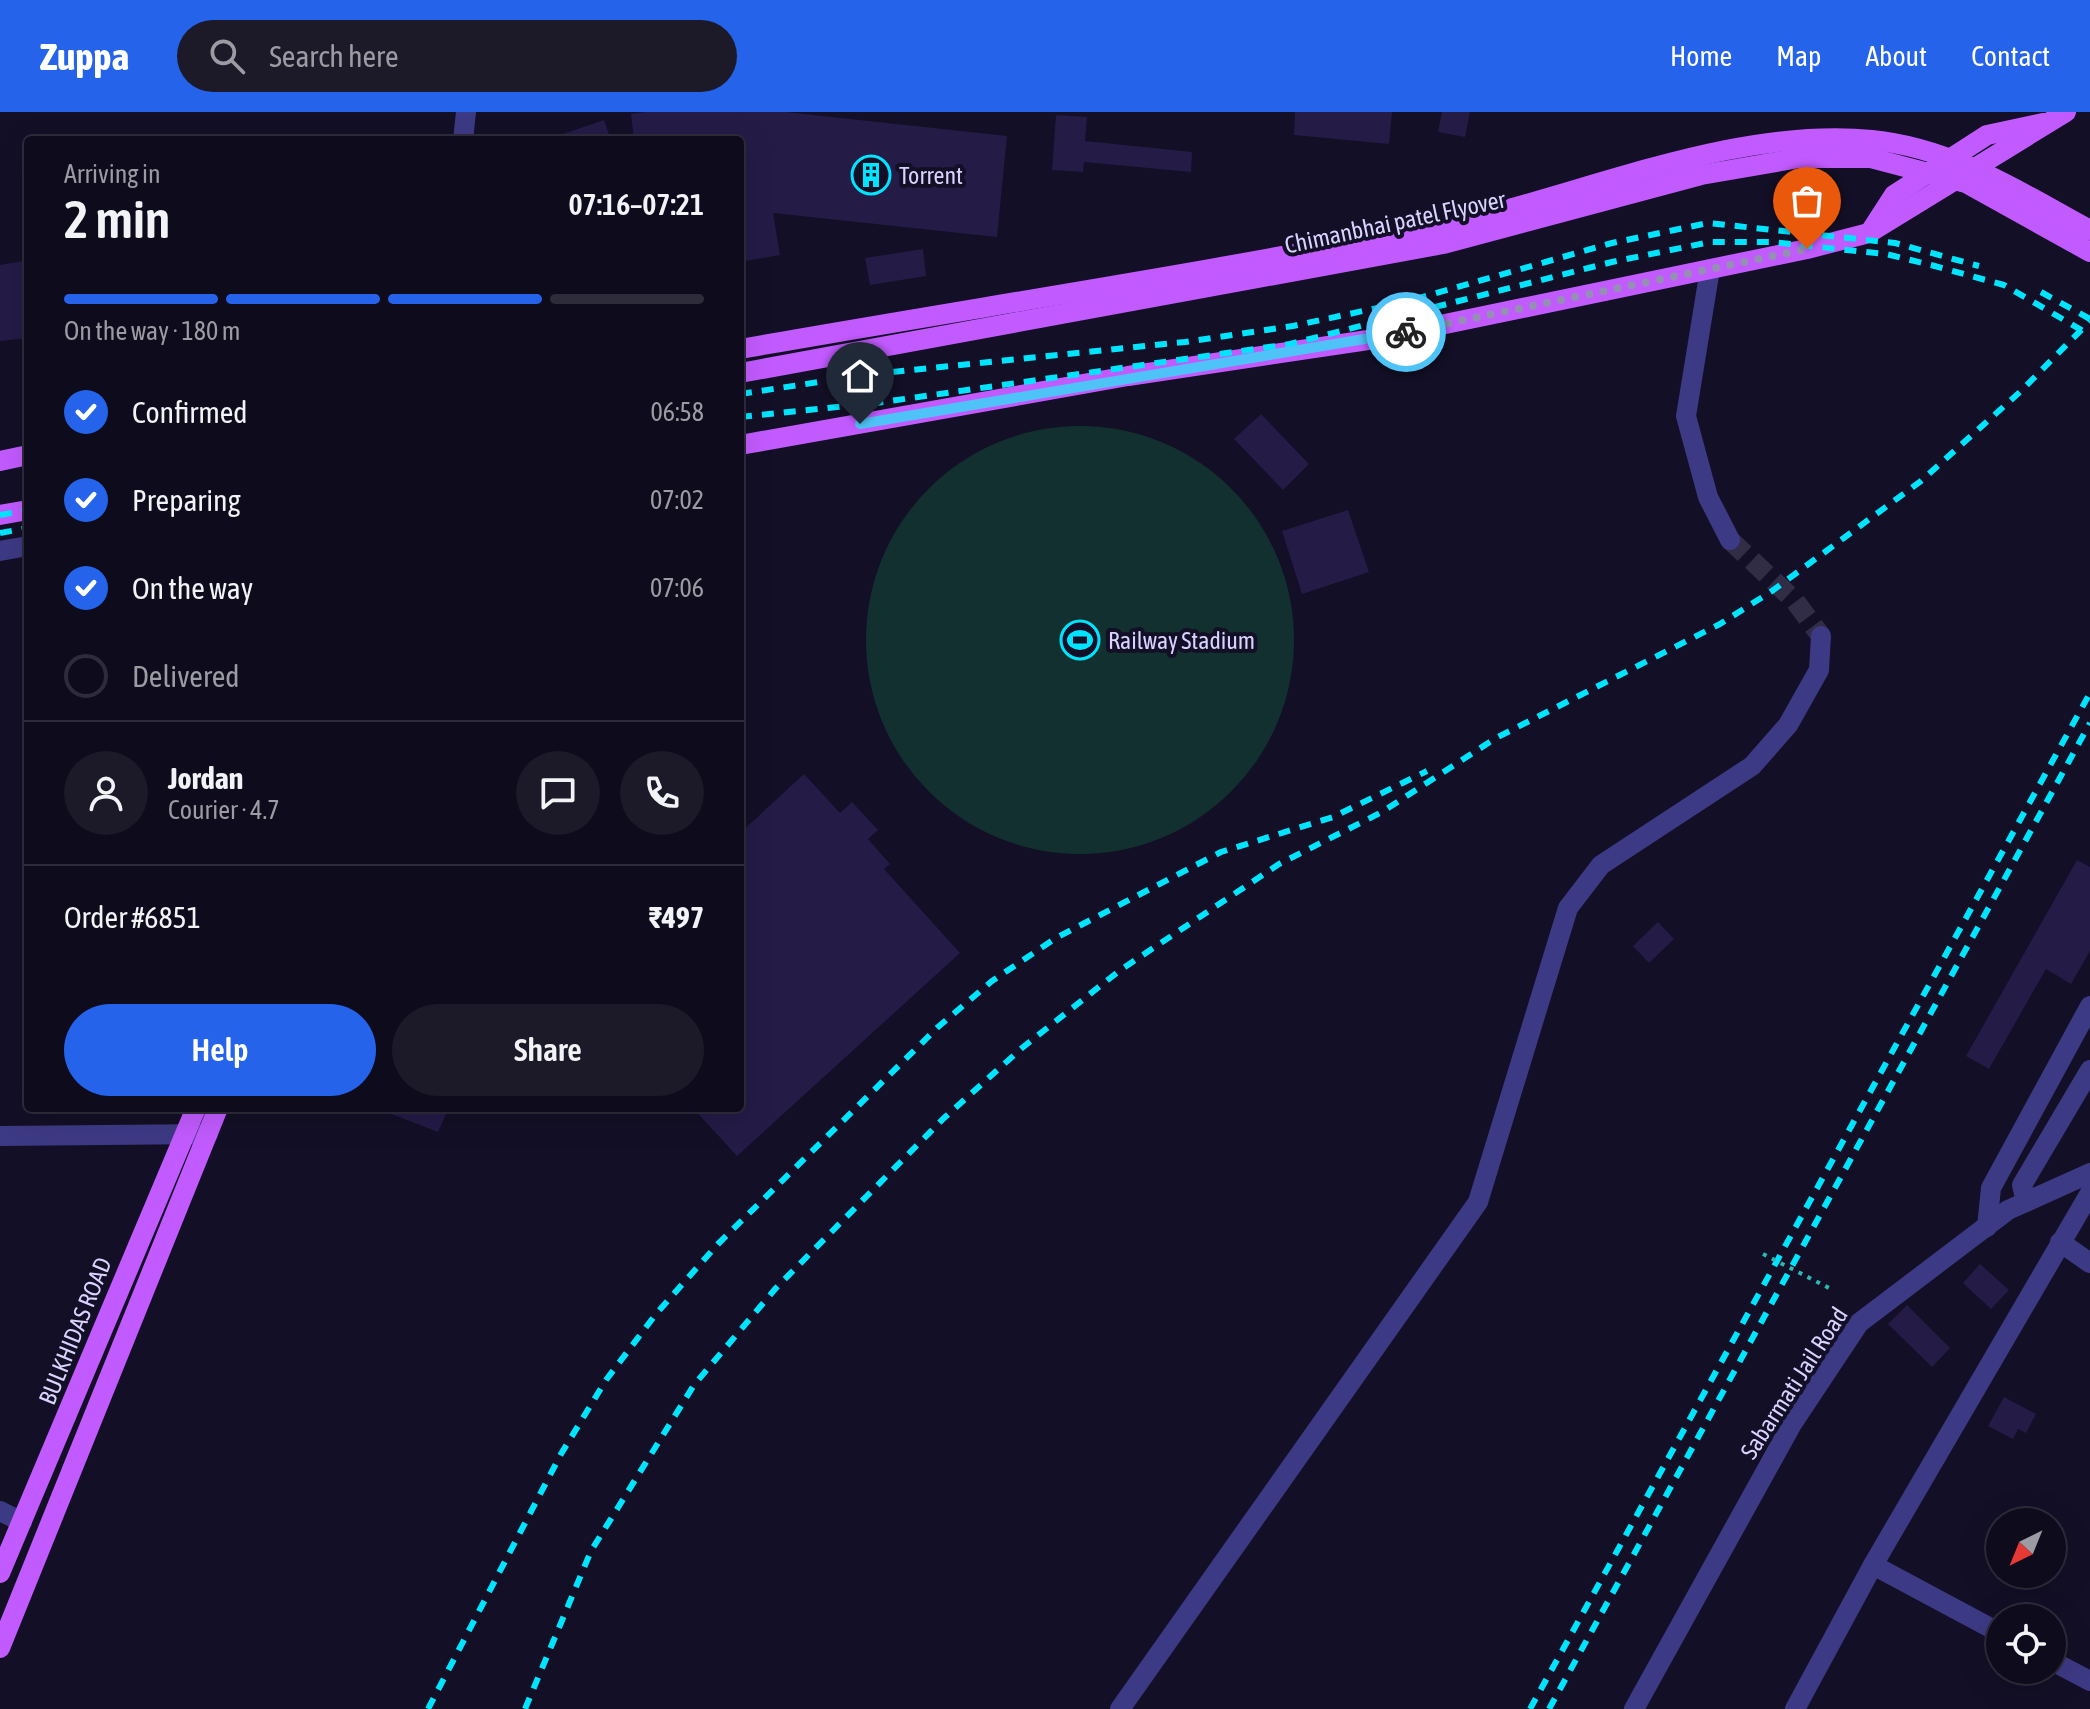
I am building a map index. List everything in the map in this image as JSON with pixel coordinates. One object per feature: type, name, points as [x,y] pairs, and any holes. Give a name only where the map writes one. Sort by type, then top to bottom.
[{"type":"main road","points":[[744,444],[1128,376],[1368,340],[1869,233],[1894,195],[1987,135],[2062,116]]},
{"type":"main road","name":"Chimanbhai patel Flyover","points":[[744,348],[1439,226],[1697,157],[1798,140],[1873,140],[1956,158],[2090,230]]},
{"type":"main road","name":"Chimanbhai patel Flyover","points":[[744,372],[1443,244],[1701,175],[1799,158],[1871,158],[1966,183],[2090,252]]},
{"type":"main road","points":[[0,461],[24,456]]},
{"type":"main road","points":[[0,515],[24,511]]},
{"type":"main road","name":"BULKHIDAS ROAD","points":[[0,1573],[194,1112]]},
{"type":"main road","points":[[0,1648],[216,1112]]},
{"type":"street","points":[[463,136],[466,112]]},
{"type":"street","points":[[1710,269],[1686,416],[1708,497],[1730,540]]},
{"type":"street","points":[[0,551],[24,547]]},
{"type":"street","points":[[1120,1709],[1478,1202],[1568,908],[1601,865],[1752,766],[1788,725],[1819,670],[1821,636]]},
{"type":"street","points":[[1987,1227],[1991,1188],[2090,1006]]},
{"type":"street","points":[[2026,1202],[2022,1185],[2090,1070]]},
{"type":"street","points":[[0,1136],[208,1134]]},
{"type":"street","name":"Sabarmati Jail Road","points":[[1634,1709],[1792,1424],[1859,1323],[1987,1227],[2026,1202],[2090,1173]]},
{"type":"street","points":[[1795,1709],[1873,1565],[2090,1193]]},
{"type":"street","points":[[2060,1242],[2090,1263]]},
{"type":"street","points":[[0,1511],[22,1522]]},
{"type":"street","points":[[1873,1565],[1986,1626]]},
{"type":"street","points":[[2066,1668],[2090,1681]]},
{"type":"path","points":[[1763,1254],[1829,1288]]},
{"type":"green space","name":"Railway Stadium","points":[[1080,426],[1122,430],[1162,442],[1199,462],[1232,488],[1258,521],[1278,558],[1290,598],[1294,640],[1290,682],[1278,722],[1258,759],[1232,792],[1199,818],[1162,838],[1122,850],[1080,854],[1038,850],[998,838],[961,818],[928,792],[902,759],[882,722],[870,682],[866,640],[870,598],[882,558],[902,521],[928,488],[961,462],[998,442],[1038,430]]},
{"type":"building","name":"Torrent","points":[[786,112],[1007,136],[997,237],[773,213],[780,255],[744,261],[744,136],[634,136],[631,114]]},
{"type":"building","points":[[1295,112],[1392,112],[1389,144],[1294,135]]},
{"type":"building","points":[[1442,112],[1470,112],[1465,137],[1438,132]]},
{"type":"building","points":[[1056,115],[1087,117],[1085,141],[1192,152],[1191,172],[1084,162],[1083,172],[1052,170]]},
{"type":"building","points":[[604,120],[610,136],[557,136]]},
{"type":"building","points":[[923,249],[926,276],[870,285],[865,258]]},
{"type":"building","points":[[24,261],[24,338],[0,341],[0,265]]},
{"type":"building","points":[[1261,414],[1309,464],[1283,490],[1234,439]]},
{"type":"building","points":[[1348,510],[1369,572],[1302,594],[1282,531]]},
{"type":"building","points":[[804,774],[840,813],[852,802],[878,830],[868,839],[890,864],[884,869],[960,953],[737,1156],[697,1112],[744,1112],[744,829]]},
{"type":"building","points":[[2077,860],[2090,867],[2090,951],[2071,984],[2046,969],[1989,1069],[1966,1056]]},
{"type":"building","points":[[1658,922],[1674,939],[1649,963],[1633,946]]},
{"type":"building","points":[[386,1112],[442,1112],[446,1114],[438,1132]]},
{"type":"building","points":[[1980,1264],[2009,1290],[1991,1309],[1963,1283]]},
{"type":"building","points":[[1907,1305],[1950,1348],[1932,1367],[1888,1324]]},
{"type":"building","points":[[2004,1397],[2036,1414],[2026,1433],[2018,1429],[2013,1439],[1988,1426]]},
{"type":"tunnel","points":[[1730,540],[1795,601],[1821,636]]},
{"type":"railway","points":[[744,393],[872,374],[1185,342],[1293,326],[1405,302],[1612,243],[1708,223],[1895,243],[1979,266]]},
{"type":"railway","points":[[744,417],[876,403],[1290,344],[1612,262],[1710,242],[1771,242],[1886,254],[1931,265],[2004,285],[2090,335]]},
{"type":"railway","points":[[2041,292],[2090,319]]},
{"type":"railway","points":[[525,1709],[591,1551],[694,1385],[776,1288],[944,1118],[1022,1048],[1119,971],[1279,864],[1382,812],[1496,738],[1720,624],[1772,591],[1921,481],[2021,391],[2090,321]]},
{"type":"railway","points":[[0,515],[24,511]]},
{"type":"railway","points":[[0,533],[24,529]]},
{"type":"railway","points":[[1530,1709],[2090,693]]},
{"type":"railway","points":[[1549,1709],[2090,723]]},
{"type":"railway","points":[[428,1709],[561,1454],[606,1380],[656,1314],[718,1244],[938,1027],[992,981],[1056,938],[1221,852],[1333,817],[1427,771]]},
{"type":"way so far","points":[[1406,332],[1807,249]]},
{"type":"place","name":"Torrent","points":[[871,175]]},
{"type":"place","name":"Railway Stadium","points":[[1080,640]]},
{"type":"route","points":[[860,424],[1128,376],[1406,332]]}]
